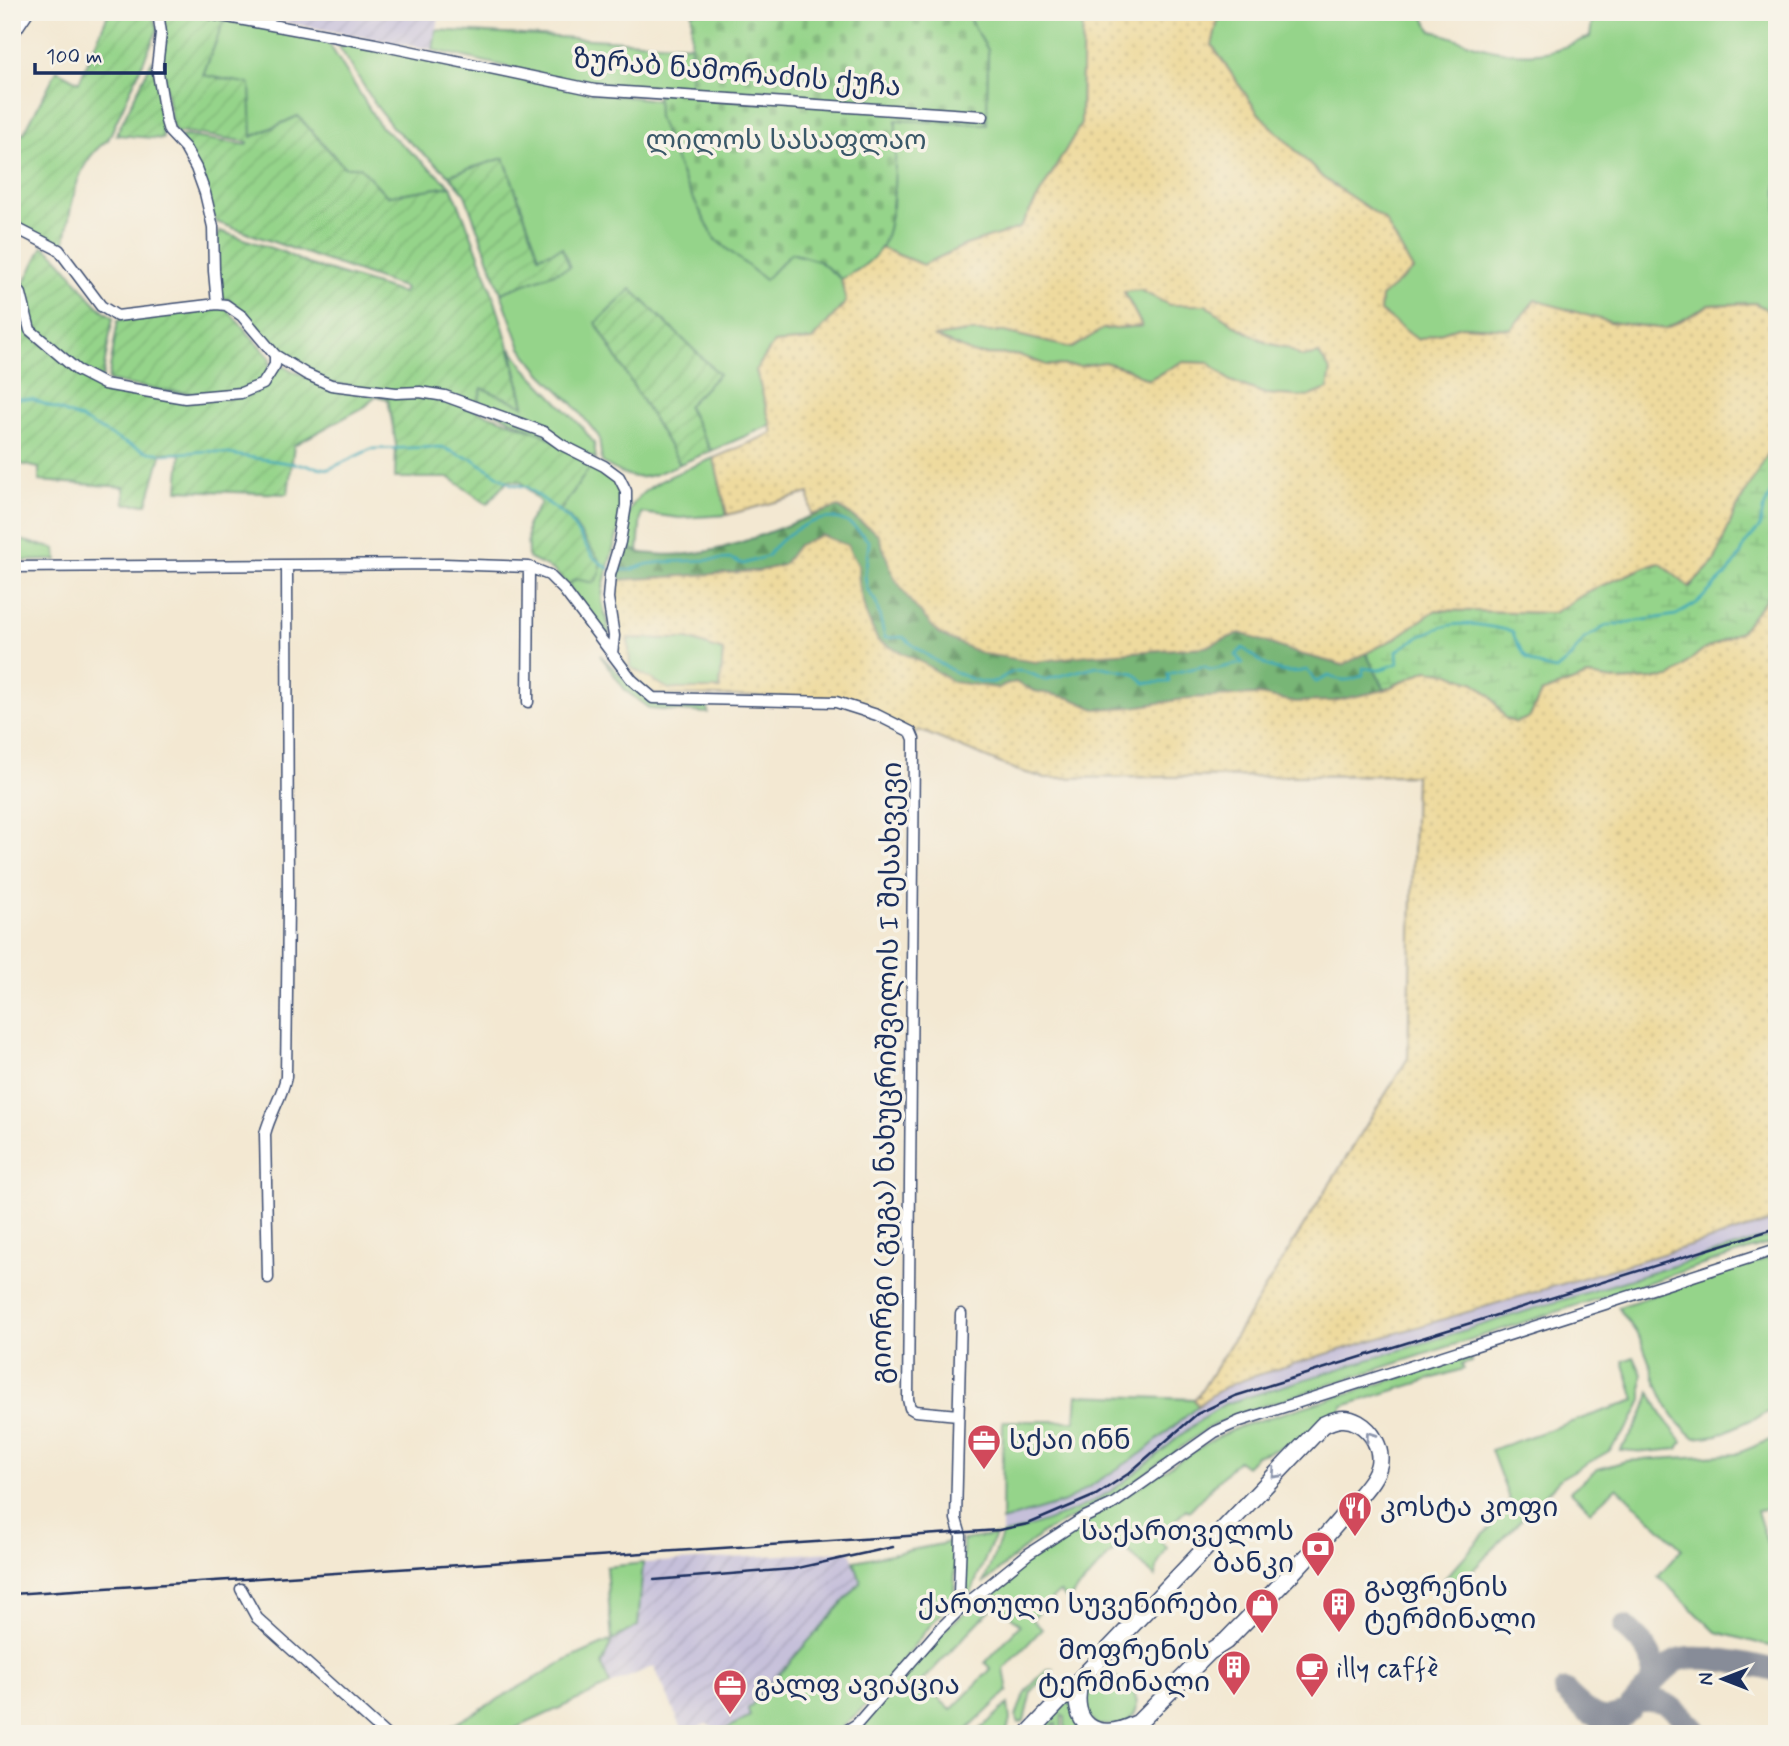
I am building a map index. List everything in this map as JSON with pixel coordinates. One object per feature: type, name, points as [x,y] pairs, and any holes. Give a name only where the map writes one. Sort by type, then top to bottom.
[{"type":"main road","points":[[1028,1734],[1323,1424],[1334,1419],[1346,1419],[1365,1427],[1373,1436],[1380,1459],[1368,1486],[1226,1642],[1209,1653],[1133,1728],[1110,1733],[1091,1728],[1083,1722],[1077,1712],[1076,1702],[1080,1681]]},
{"type":"street","points":[[12,36],[28,12]]},
{"type":"street","points":[[158,12],[161,33],[157,67],[166,121],[169,131],[185,148],[197,168],[205,193],[214,228],[214,271],[218,304]]},
{"type":"street","name":"ზურაბ ნამორაძის ქუჩა","points":[[200,12],[375,44],[594,90],[983,116]]},
{"type":"street","points":[[12,226],[59,250],[101,306],[117,316],[226,305],[242,316],[275,355],[306,374],[331,385],[445,396],[544,432],[562,445],[604,466],[619,477],[626,491],[620,542],[610,575],[608,598],[614,636],[612,654]]},
{"type":"street","points":[[12,282],[21,294],[30,330],[77,370],[104,384],[185,398],[240,393],[262,384],[275,365],[275,355]]},
{"type":"street","points":[[12,567],[444,564],[529,567],[549,575],[564,590],[612,654]]},
{"type":"street","points":[[268,1278],[265,1133],[268,1120],[283,1094],[286,1077],[286,565]]},
{"type":"street","points":[[528,702],[529,567]]},
{"type":"street","name":"გიორგი (გუგა) ნახუცრიშვილის I შესახვევი","points":[[612,654],[632,680],[653,698],[836,702],[877,715],[911,732],[914,749],[908,1399],[910,1408],[915,1411],[958,1415]]},
{"type":"street","points":[[841,1734],[857,1724],[938,1631],[967,1604],[1047,1540],[1112,1504],[1215,1432],[1240,1421],[1777,1249]]},
{"type":"street","points":[[961,1314],[956,1519],[961,1536],[958,1590],[967,1604]]},
{"type":"street","points":[[241,1589],[257,1618],[385,1734]]},
{"type":"shaded area","points":[[229,12],[440,12],[433,50]]},
{"type":"shaded area","points":[[1777,1220],[1777,1234],[1225,1404],[1107,1494],[1062,1517],[1002,1535],[1002,1521],[1065,1502],[1142,1453],[1211,1394],[1223,1388],[1293,1364]]},
{"type":"shaded area","points":[[850,1551],[861,1581],[748,1709],[750,1716],[716,1732],[712,1726],[706,1724],[684,1733],[654,1666],[610,1685],[602,1665],[612,1640],[638,1626],[643,1563]]},
{"type":"green space","points":[[109,12],[151,12],[158,29],[108,140],[97,149],[81,172],[65,241],[58,245],[12,222],[12,131],[24,133],[57,70],[79,82]]},
{"type":"green space","points":[[162,12],[182,12],[224,20],[203,75],[250,84],[252,137],[298,116],[344,167],[360,167],[387,196],[451,186],[493,294],[524,406],[482,388],[477,404],[330,383],[284,358],[245,313],[223,298],[218,286],[217,237],[220,231],[283,252],[307,264],[403,293],[405,288],[216,222],[180,137],[247,145],[248,142],[177,133],[172,126],[161,59],[165,30]]},
{"type":"green space","name":"ლილოს სასაფლაო","points":[[692,12],[965,12],[988,50],[987,124],[896,120],[890,222],[886,237],[872,259],[841,279],[819,261],[791,253],[765,280],[715,239],[684,181],[658,117],[657,87],[690,90]]},
{"type":"green space","points":[[965,12],[1083,12],[1081,124],[1020,228],[966,245],[923,265],[881,248],[893,206],[896,120],[986,124],[988,50]]},
{"type":"green space","points":[[1220,12],[1421,12],[1431,30],[1483,47],[1524,54],[1550,51],[1590,37],[1593,12],[1777,12],[1777,315],[1755,303],[1710,305],[1665,329],[1610,322],[1511,329],[1461,326],[1418,340],[1380,311],[1384,219],[1323,178],[1259,114],[1212,45]]},
{"type":"green space","points":[[224,20],[326,39],[380,126],[451,186],[387,196],[360,167],[344,167],[298,116],[251,137],[203,76]]},
{"type":"green space","points":[[436,30],[691,45],[690,91],[657,87],[591,86],[433,50]]},
{"type":"green space","points":[[335,40],[595,93],[658,100],[658,117],[791,253],[819,261],[841,279],[846,302],[812,340],[774,343],[756,370],[771,425],[711,451],[687,405],[718,374],[596,323],[680,464],[657,474],[632,477],[602,462],[599,437],[572,403],[542,374],[521,348],[501,293],[570,267],[562,248],[539,256],[504,158],[449,175],[393,128]]},
{"type":"green space","points":[[152,61],[158,86],[163,139],[116,135]]},
{"type":"green space","points":[[504,158],[539,256],[562,248],[570,267],[501,293],[464,192],[449,175]]},
{"type":"green space","points":[[43,246],[62,263],[93,301],[113,317],[102,379],[50,345],[26,307],[21,290]]},
{"type":"green space","points":[[631,289],[719,374],[687,406],[711,451],[680,464],[596,323]]},
{"type":"green space","points":[[1141,290],[1170,305],[1206,305],[1267,343],[1287,348],[1302,357],[1319,354],[1331,371],[1328,389],[1308,397],[1265,394],[1230,381],[1209,363],[1182,362],[1148,380],[1128,369],[1104,362],[1081,366],[1046,365],[1019,355],[975,354],[933,337],[967,332],[1005,332],[1072,348],[1102,329],[1142,326],[1124,291]]},
{"type":"green space","points":[[225,307],[270,358],[265,376],[250,387],[202,394],[108,381],[118,320]]},
{"type":"green space","points":[[12,315],[20,318],[30,335],[102,387],[226,399],[248,395],[265,387],[279,367],[285,367],[331,389],[395,397],[441,398],[543,434],[592,464],[560,511],[569,517],[600,561],[600,574],[594,583],[575,579],[568,585],[553,570],[528,558],[527,524],[541,503],[521,482],[508,480],[487,504],[450,478],[395,478],[396,445],[388,399],[376,396],[366,406],[294,445],[288,494],[178,490],[181,454],[162,452],[147,504],[125,504],[124,487],[39,481],[39,468],[12,462]]},
{"type":"green space","points":[[511,348],[525,368],[581,426],[594,443],[596,459],[477,404],[482,388],[524,405]]},
{"type":"green space","points":[[1777,449],[1777,585],[1741,631],[1700,652],[1670,678],[1619,681],[1588,676],[1541,693],[1530,717],[1516,723],[1506,719],[1490,696],[1427,670],[1385,690],[1366,653],[1394,639],[1435,610],[1553,613],[1591,590],[1661,563],[1690,587],[1714,562],[1735,511],[1770,450]]},
{"type":"green space","points":[[714,458],[727,515],[680,518],[641,513],[638,552],[624,546],[629,513],[642,494],[665,479]]},
{"type":"green space","points":[[592,464],[616,478],[622,489],[621,519],[603,587],[602,600],[610,632],[606,639],[568,585],[600,561],[560,511]]},
{"type":"green space","points":[[838,507],[878,534],[894,577],[1088,655],[1205,647],[1240,633],[1296,653],[1342,665],[1366,653],[1385,690],[1334,701],[1296,702],[1258,695],[1190,698],[1134,707],[1095,709],[1070,698],[1034,691],[1015,682],[998,688],[953,682],[923,663],[878,641],[866,615],[859,586],[858,565],[798,545],[783,565],[759,571],[620,580],[613,574],[624,546],[655,554],[703,552],[748,540]]},
{"type":"green space","points":[[12,538],[56,549],[57,560],[12,561]]},
{"type":"green space","points":[[628,638],[688,639],[723,651],[720,689],[668,689],[630,667]]},
{"type":"green space","points":[[600,655],[637,691],[653,701],[708,707],[708,713],[650,709],[626,691]]},
{"type":"green space","points":[[1777,1234],[1777,1241],[1235,1415],[1206,1429],[1109,1500],[1042,1533],[983,1584],[1002,1535],[1056,1518],[1108,1493],[1225,1404]]},
{"type":"green space","points":[[1777,1255],[1777,1408],[1718,1435],[1695,1438],[1666,1404],[1640,1339],[1618,1307]]},
{"type":"green space","points":[[1470,1356],[1472,1362],[1462,1364],[1463,1369],[1343,1406],[1340,1414],[1300,1442],[1256,1456],[1246,1466],[1238,1460],[1158,1539],[1167,1548],[1158,1564],[1155,1577],[1120,1544],[1068,1600],[1059,1592],[1032,1619],[1042,1629],[1004,1669],[1008,1691],[963,1734],[854,1734],[943,1631],[1037,1552],[1210,1441],[1241,1426]],"holes":[[[997,1603],[1020,1625],[985,1663],[991,1669],[951,1710],[921,1682]]]},
{"type":"green space","points":[[1634,1357],[1642,1375],[1642,1400],[1631,1423],[1609,1451],[1561,1478],[1450,1594],[1440,1584],[1511,1504],[1491,1450],[1635,1400],[1623,1361]]},
{"type":"green space","points":[[1650,1392],[1663,1417],[1682,1441],[1678,1449],[1646,1452],[1620,1450],[1638,1423]]},
{"type":"green space","points":[[1077,1395],[1194,1399],[1198,1406],[1142,1453],[1065,1502],[1002,1521],[1003,1421],[1075,1421]]},
{"type":"green space","points":[[1777,1437],[1777,1504],[1757,1511],[1777,1574],[1777,1648],[1716,1632],[1658,1576],[1682,1549],[1617,1487],[1591,1511],[1570,1491],[1598,1469],[1626,1461],[1736,1454]]},
{"type":"green space","points":[[995,1535],[971,1593],[965,1593],[962,1590],[963,1540]]},
{"type":"green space","points":[[957,1541],[954,1593],[957,1601],[936,1619],[875,1695],[848,1722],[832,1734],[717,1734],[750,1716],[748,1709],[861,1582],[854,1561]]},
{"type":"green space","points":[[643,1563],[638,1626],[612,1640],[606,1567]]},
{"type":"green space","points":[[612,1640],[602,1665],[610,1685],[503,1734],[437,1734],[567,1660]]},
{"type":"green space","points":[[1048,1669],[1053,1669],[1031,1692],[1024,1721],[1019,1723],[1016,1717],[1024,1695]]},
{"type":"green space","points":[[1109,1675],[1125,1682],[1131,1689],[1137,1703],[1136,1711],[1125,1723],[1097,1725],[1085,1713],[1083,1699],[1092,1683]]},
{"type":"green space","points":[[1070,1699],[1090,1734],[1065,1734],[1065,1716],[1062,1715],[1062,1734],[1056,1734],[1056,1724],[1053,1724],[1053,1734],[1034,1734]]},
{"type":"green space","points":[[1008,1704],[1010,1720],[1006,1734],[975,1734]]},
{"type":"sand","points":[[1083,12],[1220,12],[1212,45],[1259,114],[1323,178],[1384,219],[1413,270],[1381,297],[1380,311],[1418,340],[1461,326],[1511,329],[1535,300],[1610,322],[1665,329],[1710,305],[1755,303],[1777,315],[1777,445],[1770,450],[1735,511],[1714,562],[1689,587],[1660,563],[1591,590],[1553,613],[1436,610],[1394,639],[1343,665],[1296,653],[1240,633],[1205,647],[1088,655],[1035,662],[983,654],[939,634],[910,601],[894,577],[878,534],[839,507],[811,515],[809,493],[727,515],[714,458],[773,433],[756,370],[774,343],[812,340],[846,302],[841,279],[863,267],[881,248],[923,265],[966,245],[1020,228],[1081,124]],"holes":[[[1140,290],[1169,305],[1206,305],[1267,343],[1287,348],[1302,357],[1319,354],[1331,371],[1328,389],[1308,397],[1265,394],[1230,381],[1209,363],[1182,362],[1148,380],[1128,369],[1104,362],[1081,366],[1046,365],[1019,355],[975,354],[935,337],[967,332],[1005,332],[1072,348],[1103,329],[1142,326],[1124,292]]]},
{"type":"sand","points":[[821,535],[847,545],[858,565],[859,586],[866,615],[878,641],[923,663],[953,682],[998,688],[1015,682],[1034,691],[1070,698],[1095,709],[1134,707],[1190,698],[1258,695],[1296,702],[1334,701],[1385,690],[1427,670],[1444,672],[1475,683],[1490,696],[1506,719],[1516,723],[1530,717],[1541,693],[1588,676],[1620,681],[1670,678],[1700,652],[1741,631],[1777,585],[1777,1220],[1255,1376],[1219,1391],[1198,1406],[1194,1399],[1408,1058],[1415,775],[1045,778],[1019,771],[919,730],[914,733],[836,698],[659,695],[644,689],[617,654],[619,631],[611,600],[613,574],[621,580],[759,571],[783,565],[798,545]],"holes":[[[628,638],[688,639],[723,651],[720,689],[669,689],[630,667]]]},
{"type":"waterway","points":[[12,398],[32,399],[81,419],[125,443],[149,452],[165,454],[209,451],[329,469],[371,449],[442,447],[473,459],[511,484],[527,487],[569,519],[593,557],[609,569]]},
{"type":"waterway","points":[[615,570],[630,570],[664,562],[731,559],[743,564],[768,556],[780,541],[798,528],[829,518],[843,520],[852,525],[869,542],[865,575],[867,589],[876,602],[885,638],[903,637],[946,667],[983,682],[996,681],[1017,671],[1044,680],[1097,666],[1134,673],[1145,683],[1169,682],[1168,674],[1204,666],[1211,670],[1243,663],[1236,655],[1243,648],[1258,660],[1280,671],[1307,670],[1316,682],[1329,676],[1350,680],[1363,675],[1363,668],[1380,670],[1398,663],[1397,651],[1427,633],[1465,624],[1512,631],[1527,658],[1556,670],[1570,658],[1584,639],[1606,626],[1676,615],[1697,603],[1729,572],[1745,544],[1760,527],[1763,510],[1777,480]]},
{"type":"taxiway","points":[[1625,1627],[1645,1647],[1652,1660],[1650,1687]]},
{"type":"taxiway","points":[[1607,1734],[1649,1686],[1675,1662],[1683,1659],[1709,1659],[1777,1671]]},
{"type":"taxiway","points":[[1565,1691],[1595,1715],[1610,1718],[1630,1710]]},
{"type":"taxiway","points":[[1637,1701],[1663,1703],[1675,1710],[1694,1729]]},
{"type":"railway","points":[[12,1594],[999,1530],[1028,1524],[1096,1495],[1128,1474],[1197,1414],[1235,1396],[1777,1228]]},
{"type":"railway","points":[[654,1580],[793,1569],[893,1547]]},
{"type":"place","name":"სქაი ინნ","points":[[984,1471]]},
{"type":"place","name":"კოსტა კოფი","points":[[1355,1538]]},
{"type":"place","name":"საქართველოს ბანკი","points":[[1318,1578]]},
{"type":"place","name":"გაფრენის ტერმინალი","points":[[1339,1634]]},
{"type":"place","name":"ქართული სუვენირები","points":[[1262,1635]]},
{"type":"place","name":"მოფრენის ტერმინალი","points":[[1234,1697]]},
{"type":"place","name":"illy caffè","points":[[1312,1699]]},
{"type":"place","name":"გალფ ავიაცია","points":[[730,1716]]}]
